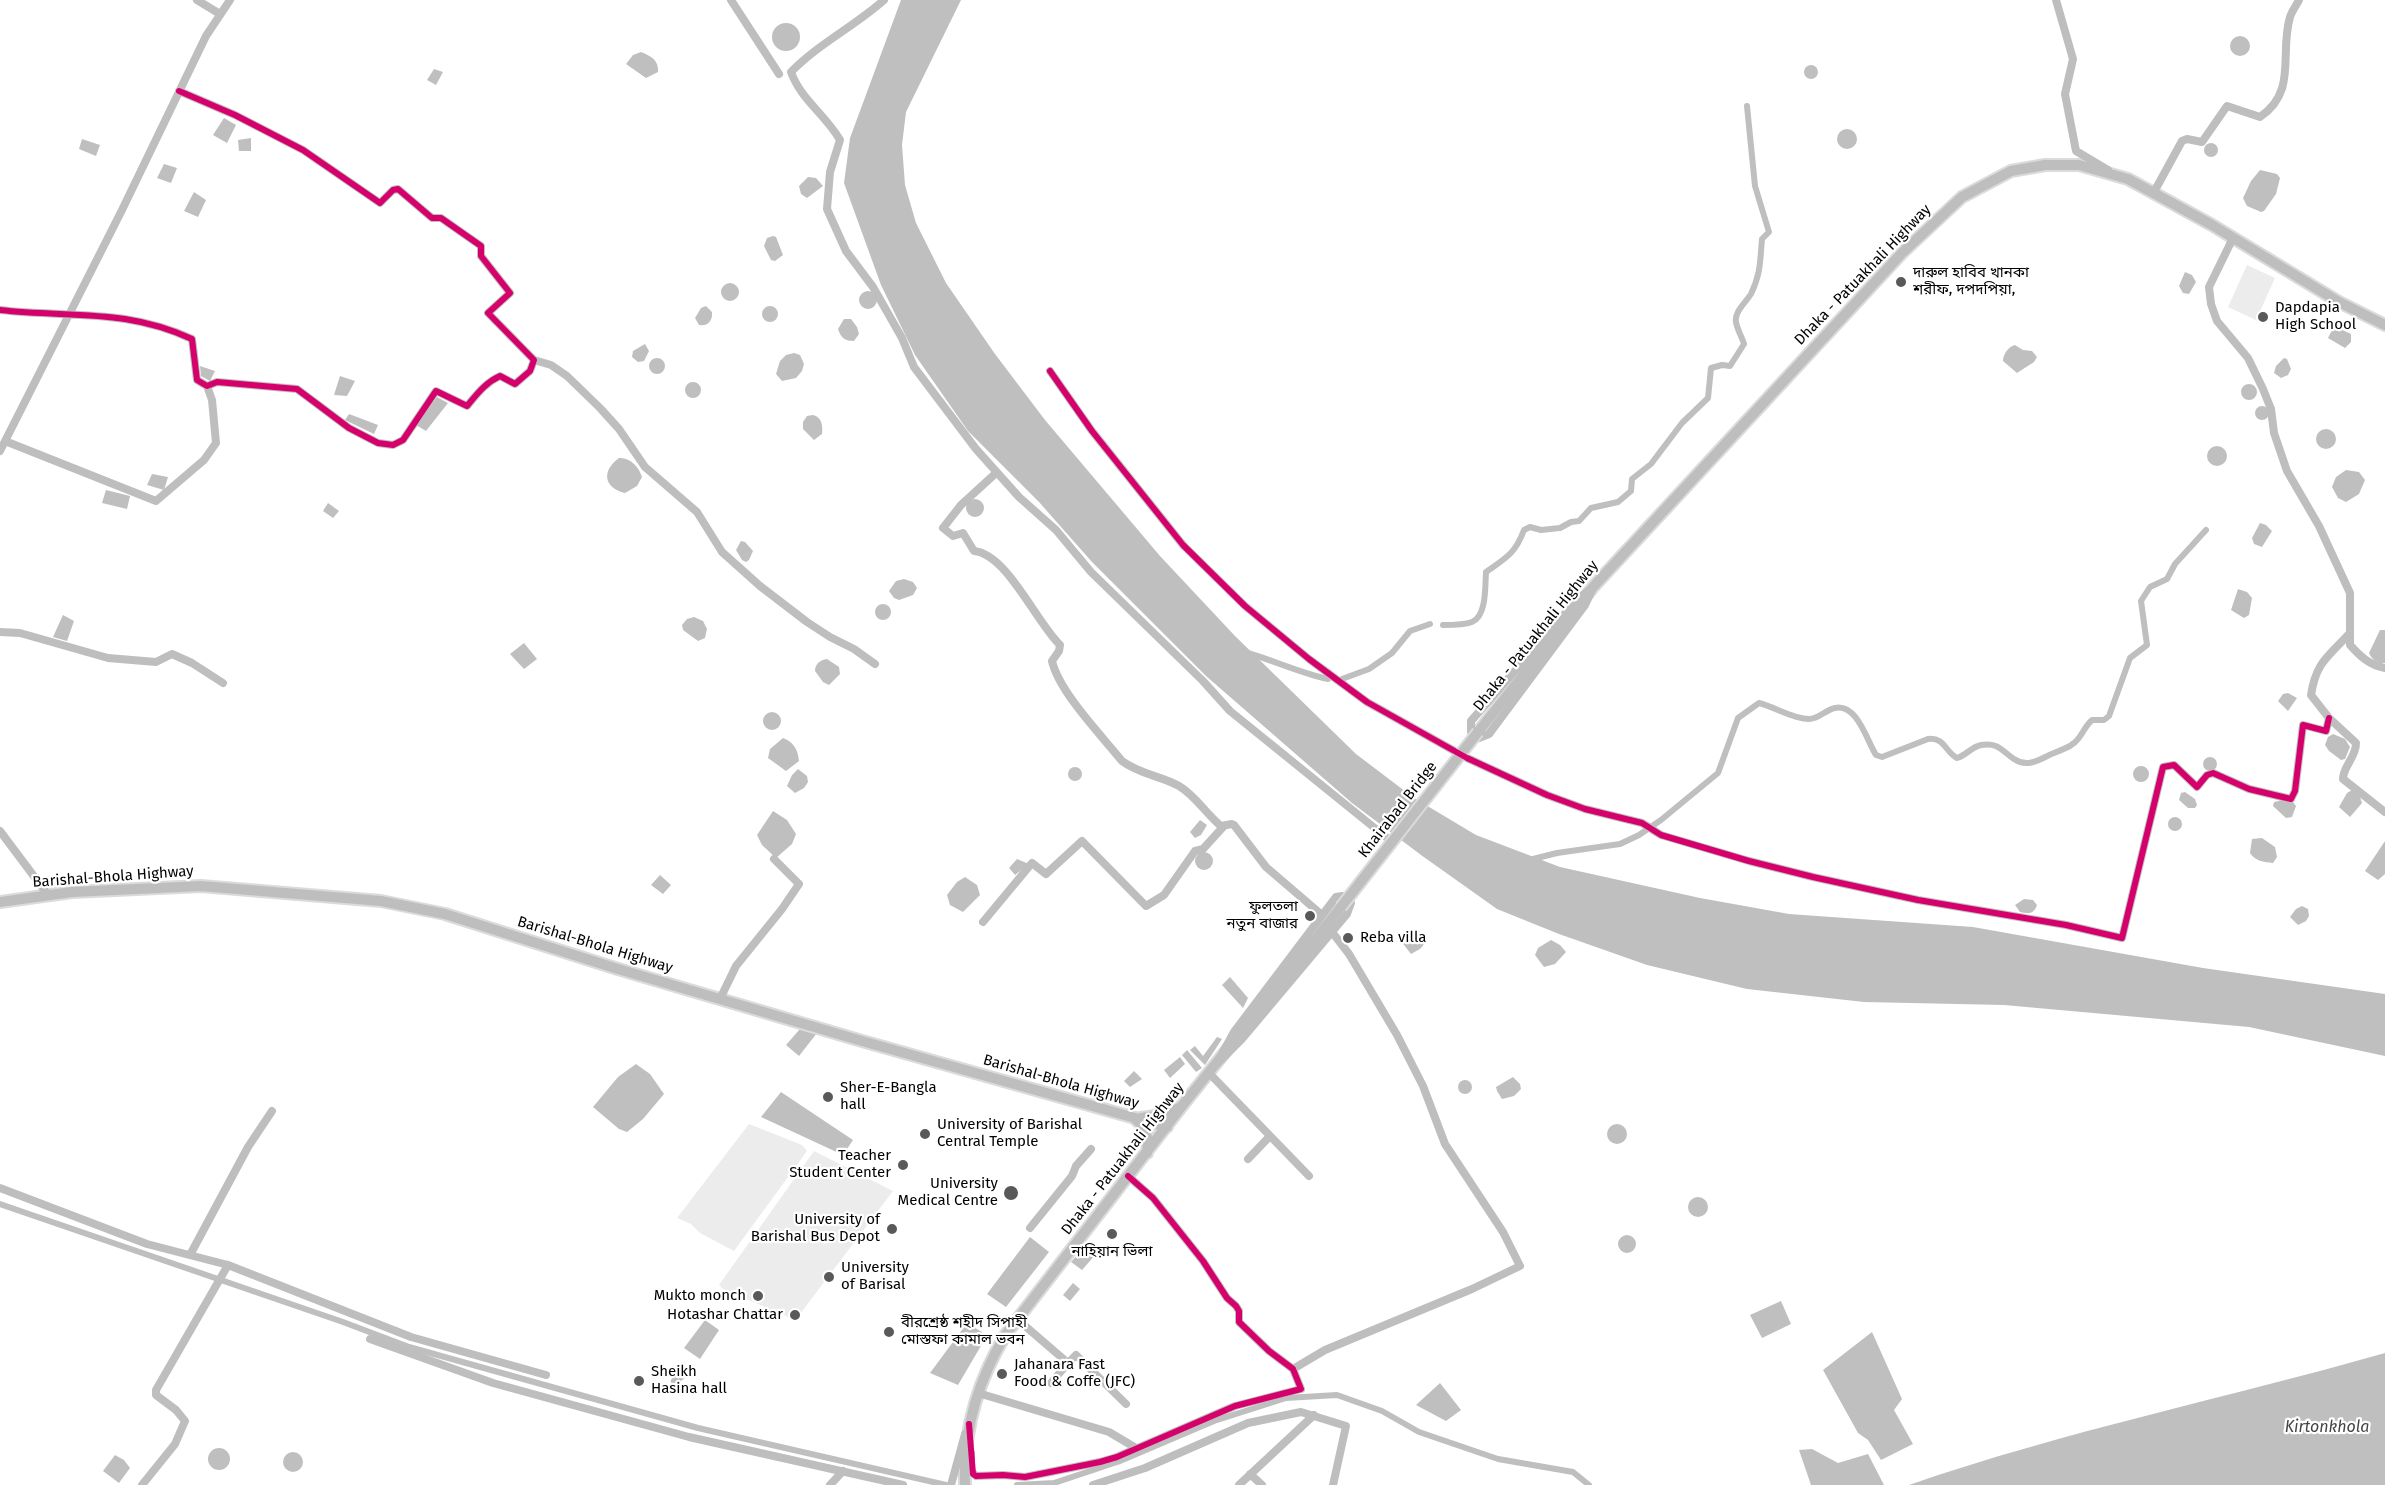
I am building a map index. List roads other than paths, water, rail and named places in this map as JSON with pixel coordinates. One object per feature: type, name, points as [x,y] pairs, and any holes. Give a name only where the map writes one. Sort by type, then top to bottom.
[{"type":"highway","name":"Dhaka - Patuakhali Highway","points":[[1478,732],[1594,586],[1902,253],[1962,197],[2011,171],[2045,165],[2079,165],[2115,174],[2154,192],[2339,302],[2385,325]]},
{"type":"highway","name":"Khairabad Bridge","points":[[1341,907],[1478,732]]},
{"type":"highway","name":"Barishal-Bhola Highway","points":[[0,902],[48,894],[201,886],[381,901],[445,914],[720,999],[1167,1127]]},
{"type":"highway","name":"Dhaka - Patuakhali Highway","points":[[965,1485],[965,1449],[969,1424],[978,1393],[996,1350],[1017,1319],[1128,1176],[1341,907]]},
{"type":"highway","points":[[1135,1119],[1163,1115],[1182,1107]]},
{"type":"highway","points":[[1135,1119],[1145,1129],[1147,1153]]},
{"type":"street","points":[[197,0],[220,14]]},
{"type":"street","points":[[0,451],[206,36],[230,0]]},
{"type":"street","points":[[731,0],[779,74]]},
{"type":"street","points":[[884,0],[863,19],[805,59],[791,72],[795,83],[807,101],[840,140],[830,172],[827,209],[846,251],[873,287],[902,338],[914,367],[996,473],[1056,530],[1108,590],[1203,681],[1230,711],[1388,838]]},
{"type":"street","points":[[2056,0],[2073,58],[2065,94],[2076,151],[2115,174]]},
{"type":"street","points":[[2154,192],[2184,139],[2202,142],[2228,106],[2260,117],[2279,98],[2285,73],[2290,17],[2299,0]]},
{"type":"street","points":[[179,91],[235,115],[303,150],[380,203],[393,190],[398,189],[432,218],[441,218],[482,246],[481,256],[510,293],[488,313],[534,360],[551,365],[567,376],[600,408],[619,429],[645,467],[697,512],[722,552],[760,586],[807,622],[875,664]]},
{"type":"street","points":[[2233,238],[2209,287],[2211,304],[2217,321],[2248,358],[2271,409],[2274,434],[2287,471],[2315,517],[2350,593],[2350,645],[2362,658],[2385,668]]},
{"type":"street","points":[[0,310],[69,315],[110,315],[147,322],[192,339],[196,380],[207,386],[212,400],[216,443],[204,460],[156,501],[5,441]]},
{"type":"street","points":[[207,386],[217,382],[297,389],[349,428],[378,443],[393,445],[403,440],[436,391],[467,406],[477,392],[500,376],[515,384],[530,370],[534,360]]},
{"type":"street","points":[[1050,371],[1092,431],[1184,544],[1245,606],[1309,659],[1367,702],[1467,758],[1547,795],[1585,809],[1642,823],[1661,835],[1813,877],[1918,900],[2066,925],[2122,938],[2163,767],[2174,765],[2197,787],[2213,773],[2249,789],[2291,799],[2295,790],[2303,725],[2326,731],[2329,718]]},
{"type":"street","points":[[996,473],[961,505],[943,528],[953,536],[963,533],[974,551],[987,554],[1021,591],[1049,634],[1060,645],[1052,661],[1053,668],[1072,699],[1122,761],[1132,768],[1179,786],[1223,827]]},
{"type":"street","points":[[1594,586],[1585,605],[1489,734],[1479,738],[1471,732],[1471,721],[1578,599],[1594,586]]},
{"type":"street","points":[[0,632],[20,633],[108,658],[156,662],[172,654],[192,663],[223,683]]},
{"type":"street","points":[[2349,634],[2336,649],[2328,653],[2313,678],[2311,695],[2329,718],[2356,743],[2356,752],[2344,771],[2343,779],[2385,812]]},
{"type":"street","points":[[983,922],[1032,863],[1046,874],[1082,841],[1146,906],[1164,895],[1195,851],[1203,849],[1223,827],[1232,824],[1266,867],[1323,915]]},
{"type":"street","points":[[0,831],[48,894]]},
{"type":"street","points":[[720,999],[735,966],[782,909],[799,884],[774,859]]},
{"type":"street","points":[[1342,896],[1351,903],[1347,914],[1242,1039],[1213,1069],[1234,1032],[1336,897],[1342,896]]},
{"type":"street","points":[[1293,1369],[1325,1350],[1472,1289],[1520,1266],[1503,1232],[1444,1144],[1423,1086],[1397,1035],[1350,954],[1332,932]]},
{"type":"street","points":[[1213,1069],[1270,1136],[1309,1176]]},
{"type":"street","points":[[190,1255],[248,1147],[272,1111]]},
{"type":"street","points":[[1248,1158],[1270,1136]]},
{"type":"street","points":[[1030,1228],[1091,1149]]},
{"type":"street","points":[[969,1424],[971,1472],[976,1476],[1025,1477],[1100,1462],[1235,1406],[1301,1389],[1293,1369],[1269,1351],[1239,1322],[1239,1311],[1227,1298],[1203,1261],[1153,1198],[1128,1176]]},
{"type":"street","points":[[0,1188],[147,1244],[190,1255],[411,1337],[546,1375]]},
{"type":"street","points":[[142,1485],[175,1444],[185,1421],[176,1410],[156,1395],[156,1390],[227,1269]]},
{"type":"street","points":[[1017,1319],[1068,1363]]},
{"type":"street","points":[[370,1339],[493,1383],[697,1439],[903,1485]]},
{"type":"street","points":[[1051,1383],[1076,1355],[1126,1404]]},
{"type":"street","points":[[675,1381],[688,1370]]},
{"type":"street","points":[[978,1393],[1110,1432],[1136,1448]]},
{"type":"street","points":[[1093,1485],[1145,1468],[1248,1423],[1301,1413],[1346,1426],[1333,1485]]},
{"type":"street","points":[[1239,1485],[1314,1415]]},
{"type":"street","points":[[951,1483],[960,1447],[969,1424]]},
{"type":"street","points":[[830,1485],[843,1471]]},
{"type":"street","points":[[1250,1474],[1262,1485]]},
{"type":"water","points":[[901,0],[961,0],[906,112],[902,145],[905,185],[916,223],[946,283],[995,354],[1045,420],[1160,556],[1235,636],[1356,754],[1414,798],[1476,835],[1560,867],[1700,898],[1789,914],[1973,927],[2203,968],[2385,994],[2385,1056],[2249,1027],[2004,1005],[1864,1002],[1747,989],[1647,965],[1497,909],[1421,855],[1352,803],[1206,676],[1092,562],[1039,502],[968,431],[915,355],[881,285],[844,183],[850,138]]},
{"type":"water","points":[[786,23],[796,27],[800,37],[796,47],[786,51],[776,47],[772,37],[776,27]]},
{"type":"water","points":[[2240,36],[2247,39],[2250,46],[2247,53],[2240,56],[2233,53],[2230,46],[2233,39]]},
{"type":"water","points":[[641,52],[654,59],[658,68],[658,72],[646,78],[626,64],[633,55]]},
{"type":"water","points":[[1811,65],[1816,67],[1818,72],[1816,77],[1811,79],[1806,77],[1804,72],[1806,67]]},
{"type":"water","points":[[434,69],[443,72],[436,85],[427,80]]},
{"type":"water","points":[[224,118],[236,125],[227,143],[213,135]]},
{"type":"water","points":[[1847,129],[1854,132],[1857,139],[1854,146],[1847,149],[1840,146],[1837,139],[1840,132]]},
{"type":"water","points":[[251,138],[251,151],[239,151],[238,140]]},
{"type":"water","points":[[82,139],[100,145],[96,156],[79,149]]},
{"type":"water","points":[[2211,143],[2216,145],[2218,150],[2216,155],[2211,157],[2206,155],[2204,150],[2206,145]]},
{"type":"water","points":[[164,164],[177,168],[171,183],[157,178]]},
{"type":"water","points":[[2260,170],[2277,174],[2280,178],[2276,194],[2261,212],[2247,206],[2243,198],[2251,181]]},
{"type":"water","points":[[808,177],[816,178],[823,186],[807,198],[801,194],[799,186]]},
{"type":"water","points":[[194,192],[206,200],[198,217],[184,211]]},
{"type":"water","points":[[776,237],[783,255],[775,261],[771,260],[764,246],[767,238]]},
{"type":"water","points":[[2185,272],[2192,275],[2196,282],[2189,294],[2183,293],[2179,286]]},
{"type":"water","points":[[730,283],[736,286],[739,292],[736,298],[730,301],[724,298],[721,292],[724,286]]},
{"type":"water","points":[[868,291],[874,294],[877,300],[874,306],[868,309],[862,306],[859,300],[862,294]]},
{"type":"water","points":[[706,306],[712,312],[712,318],[707,324],[699,325],[695,318],[701,308]]},
{"type":"water","points":[[770,306],[776,308],[778,314],[776,320],[770,322],[764,320],[762,314],[764,308]]},
{"type":"water","points":[[844,319],[851,319],[857,327],[859,334],[854,341],[842,337],[839,332],[838,329]]},
{"type":"water","points":[[2334,326],[2351,334],[2351,342],[2345,348],[2328,338]]},
{"type":"water","points":[[645,344],[649,351],[644,361],[638,362],[632,357],[633,351]]},
{"type":"water","points":[[2015,345],[2023,350],[2032,351],[2037,357],[2034,362],[2017,373],[2003,361],[2007,351]]},
{"type":"water","points":[[794,353],[800,355],[804,364],[802,371],[796,378],[782,381],[776,374],[780,361],[786,355]]},
{"type":"water","points":[[657,358],[663,360],[665,366],[663,372],[657,374],[651,372],[649,366],[651,360]]},
{"type":"water","points":[[2284,358],[2287,359],[2291,369],[2288,375],[2281,378],[2274,373],[2276,366]]},
{"type":"water","points":[[200,366],[215,371],[210,381],[201,376]]},
{"type":"water","points":[[340,376],[355,381],[347,396],[334,395]]},
{"type":"water","points":[[690,382],[696,382],[701,390],[699,396],[690,398],[685,393],[685,387]]},
{"type":"water","points":[[2249,384],[2255,386],[2257,392],[2255,398],[2249,400],[2243,398],[2241,392],[2243,386]]},
{"type":"water","points":[[437,397],[448,403],[426,431],[416,425]]},
{"type":"water","points":[[2262,406],[2267,408],[2269,413],[2267,418],[2262,420],[2257,418],[2255,413],[2257,408]]},
{"type":"water","points":[[349,414],[378,425],[374,434],[345,420]]},
{"type":"water","points":[[813,415],[820,420],[822,428],[822,434],[814,440],[803,429],[803,422],[807,416]]},
{"type":"water","points":[[2326,429],[2333,432],[2336,439],[2333,446],[2326,449],[2319,446],[2316,439],[2319,432]]},
{"type":"water","points":[[2217,446],[2224,449],[2227,456],[2224,463],[2217,466],[2210,463],[2207,456],[2210,449]]},
{"type":"water","points":[[619,458],[634,463],[642,477],[637,486],[625,493],[618,491],[607,479],[609,468]]},
{"type":"water","points":[[2346,470],[2359,472],[2365,480],[2359,494],[2346,502],[2338,498],[2332,487],[2336,477]]},
{"type":"water","points":[[152,474],[168,477],[164,490],[147,485]]},
{"type":"water","points":[[106,490],[130,496],[127,509],[102,503]]},
{"type":"water","points":[[971,499],[979,499],[984,504],[982,515],[971,517],[966,512],[966,504]]},
{"type":"water","points":[[328,503],[339,511],[333,518],[323,511]]},
{"type":"water","points":[[2260,523],[2272,531],[2262,547],[2254,544],[2252,538]]},
{"type":"water","points":[[741,541],[753,551],[746,562],[736,550]]},
{"type":"water","points":[[904,579],[913,582],[917,588],[913,595],[899,600],[894,598],[889,591],[896,581]]},
{"type":"water","points":[[2238,589],[2247,592],[2252,598],[2249,615],[2244,618],[2231,610]]},
{"type":"water","points":[[883,604],[891,612],[883,620],[875,612]]},
{"type":"water","points":[[63,615],[74,621],[67,641],[53,637]]},
{"type":"water","points":[[694,617],[703,621],[707,629],[705,638],[698,641],[683,630],[682,625],[687,619]]},
{"type":"water","points":[[2380,630],[2385,630],[2385,663],[2376,661],[2369,653]]},
{"type":"water","points":[[524,643],[537,659],[524,669],[510,654]]},
{"type":"water","points":[[827,659],[839,667],[840,674],[829,685],[823,682],[815,671],[818,663]]},
{"type":"water","points":[[2288,693],[2297,698],[2288,711],[2278,701],[2283,694]]},
{"type":"water","points":[[772,712],[778,715],[781,721],[778,727],[772,730],[766,727],[763,721],[766,715]]},
{"type":"water","points":[[2333,734],[2345,739],[2350,747],[2345,759],[2341,760],[2325,745],[2328,737]]},
{"type":"water","points":[[783,738],[795,747],[799,761],[786,771],[768,758],[770,749]]},
{"type":"water","points":[[2207,757],[2213,757],[2217,764],[2213,771],[2207,771],[2203,767],[2203,761]]},
{"type":"water","points":[[2138,766],[2144,766],[2149,774],[2147,780],[2138,782],[2133,777],[2133,771]]},
{"type":"water","points":[[1072,767],[1078,767],[1082,774],[1078,781],[1072,781],[1068,777],[1068,771]]},
{"type":"water","points":[[798,769],[807,776],[808,782],[804,788],[795,793],[787,786]]},
{"type":"water","points":[[2352,790],[2360,797],[2362,803],[2350,817],[2339,807],[2347,793]]},
{"type":"water","points":[[2185,792],[2195,799],[2197,805],[2195,808],[2188,808],[2179,800],[2181,793]]},
{"type":"water","points":[[2292,801],[2296,806],[2292,817],[2286,818],[2273,806],[2274,802]]},
{"type":"water","points":[[773,811],[787,820],[796,834],[792,844],[776,858],[762,845],[757,835]]},
{"type":"water","points":[[2175,817],[2180,819],[2182,824],[2180,829],[2175,831],[2170,829],[2168,824],[2170,819]]},
{"type":"water","points":[[1200,820],[1207,825],[1201,835],[1195,838],[1190,832]]},
{"type":"water","points":[[2262,838],[2275,847],[2277,857],[2273,863],[2263,862],[2250,853],[2252,839]]},
{"type":"water","points":[[2385,841],[2385,874],[2378,880],[2365,871]]},
{"type":"water","points":[[1204,852],[1210,855],[1213,861],[1210,867],[1204,870],[1198,867],[1195,861],[1198,855]]},
{"type":"water","points":[[1017,859],[1029,864],[1015,875],[1009,868]]},
{"type":"water","points":[[660,875],[671,885],[663,894],[651,885]]},
{"type":"water","points":[[965,877],[977,885],[980,895],[963,912],[950,905],[947,895],[957,882]]},
{"type":"water","points":[[2024,899],[2033,900],[2037,905],[2033,912],[2020,912],[2015,905]]},
{"type":"water","points":[[2302,906],[2308,909],[2309,916],[2306,921],[2298,925],[2290,917],[2296,909]]},
{"type":"water","points":[[1418,930],[1425,938],[1424,944],[1411,954],[1401,941]]},
{"type":"water","points":[[1551,940],[1566,952],[1555,964],[1544,967],[1535,955],[1538,948]]},
{"type":"water","points":[[1230,977],[1248,998],[1243,1008],[1222,985]]},
{"type":"water","points":[[800,1029],[817,1033],[799,1056],[786,1045]]},
{"type":"water","points":[[1217,1037],[1222,1039],[1205,1065],[1190,1050],[1195,1046],[1203,1056]]},
{"type":"water","points":[[1187,1050],[1202,1068],[1196,1072],[1182,1055]]},
{"type":"water","points":[[1180,1057],[1185,1064],[1170,1078],[1164,1070]]},
{"type":"water","points":[[636,1064],[650,1074],[664,1094],[643,1119],[627,1132],[619,1129],[593,1107],[618,1077]]},
{"type":"water","points":[[1134,1071],[1142,1079],[1130,1087],[1124,1081]]},
{"type":"water","points":[[1513,1077],[1520,1084],[1521,1089],[1514,1096],[1502,1099],[1496,1087]]},
{"type":"water","points":[[1462,1080],[1468,1080],[1472,1087],[1468,1094],[1462,1094],[1458,1090],[1458,1084]]},
{"type":"water","points":[[781,1092],[853,1140],[843,1155],[761,1117]]},
{"type":"water","points":[[1613,1124],[1621,1124],[1627,1130],[1627,1138],[1621,1144],[1613,1144],[1607,1138],[1607,1130]]},
{"type":"water","points":[[1698,1197],[1705,1200],[1708,1207],[1705,1214],[1698,1217],[1691,1214],[1688,1207],[1691,1200]]},
{"type":"water","points":[[1627,1235],[1633,1238],[1636,1244],[1633,1250],[1627,1253],[1621,1250],[1618,1244],[1621,1238]]},
{"type":"water","points":[[1030,1237],[1049,1252],[1006,1307],[987,1294]]},
{"type":"water","points":[[1086,1245],[1097,1253],[1082,1270],[1071,1262]]},
{"type":"water","points":[[1073,1283],[1080,1289],[1070,1301],[1063,1295]]},
{"type":"water","points":[[1781,1301],[1791,1324],[1762,1338],[1750,1315]]},
{"type":"water","points":[[705,1320],[719,1330],[700,1359],[684,1348]]},
{"type":"water","points":[[967,1323],[982,1332],[985,1339],[958,1385],[930,1373]]},
{"type":"water","points":[[1872,1332],[1902,1399],[1894,1410],[1913,1444],[1881,1460],[1868,1440],[1858,1433],[1823,1370]]},
{"type":"water","name":"Kirtonkhola","points":[[2385,1353],[2385,1485],[1909,1485],[2087,1431]]},
{"type":"water","points":[[1440,1383],[1461,1410],[1446,1421],[1416,1405]]},
{"type":"water","points":[[219,1448],[227,1451],[230,1459],[227,1467],[219,1470],[211,1467],[208,1459],[211,1451]]},
{"type":"water","points":[[1812,1449],[1838,1463],[1868,1454],[1884,1485],[1811,1485],[1799,1450]]},
{"type":"water","points":[[293,1452],[300,1455],[303,1462],[300,1469],[293,1472],[286,1469],[283,1462],[286,1455]]},
{"type":"water","points":[[115,1455],[124,1460],[130,1468],[119,1483],[103,1471]]},
{"type":"waterway","points":[[1443,625],[1465,624],[1477,619],[1483,607],[1486,572],[1513,550],[1524,530],[1530,527],[1541,530],[1560,528],[1571,522],[1579,521],[1591,508],[1618,502],[1631,491],[1632,479],[1651,464],[1682,423],[1708,398],[1711,368],[1722,365],[1730,366],[1744,344],[1736,318],[1757,280],[1762,239],[1769,232],[1755,186],[1747,106]]},
{"type":"waterway","points":[[1529,860],[1557,853],[1620,844],[1639,835],[1661,820],[1718,773],[1738,718],[1759,703],[1809,719],[1816,718],[1831,709],[1843,708],[1855,717],[1876,755],[1882,757],[1928,739],[1938,740],[1957,758],[1978,746],[1987,744],[1996,746],[2019,762],[2025,763],[2035,762],[2067,748],[2076,742],[2092,720],[2104,720],[2109,716],[2130,658],[2147,645],[2141,601],[2150,587],[2167,579],[2175,564],[2206,530]]},
{"type":"waterway","points":[[1342,679],[1369,669],[1392,653],[1410,631],[1430,624]]},
{"type":"waterway","points":[[1248,653],[1328,679]]},
{"type":"waterway","points":[[0,1204],[343,1322],[409,1347],[698,1428],[946,1485]]},
{"type":"waterway","points":[[1017,1485],[1054,1483],[1120,1461],[1214,1421],[1286,1398],[1337,1395],[1382,1411],[1419,1432],[1498,1459],[1573,1472],[1589,1485]]},
{"type":"place","name":"দারুল হাবিব খানকা শরীফ, দপদপিয়া,","points":[[1901,282]]},
{"type":"place","name":"Dapdapia High School","points":[[2263,317]]},
{"type":"place","name":"ফুলতলা নতুন বাজার","points":[[1310,916]]},
{"type":"place","name":"Reba villa","points":[[1348,938]]},
{"type":"place","name":"Sher-E-Bangla hall","points":[[828,1097]]},
{"type":"place","name":"University of Barishal Central Temple","points":[[925,1134]]},
{"type":"place","name":"Teacher Student Center","points":[[903,1165]]},
{"type":"place","name":"University Medical Centre","points":[[1011,1193]]},
{"type":"place","name":"University of Barishal Bus Depot","points":[[892,1229]]},
{"type":"place","name":"নাহিয়ান ভিলা","points":[[1112,1234]]},
{"type":"place","name":"University of Barisal","points":[[829,1277]]},
{"type":"place","name":"Mukto monch","points":[[758,1296]]},
{"type":"place","name":"Hotashar Chattar","points":[[795,1315]]},
{"type":"place","name":"বীরশ্রেষ্ঠ শহীদ সিপাহী মোস্তফা কামাল ভবন","points":[[889,1332]]},
{"type":"place","name":"Jahanara Fast Food & Coffe (JFC)","points":[[1002,1374]]},
{"type":"place","name":"Sheikh Hasina hall","points":[[639,1381]]}]
